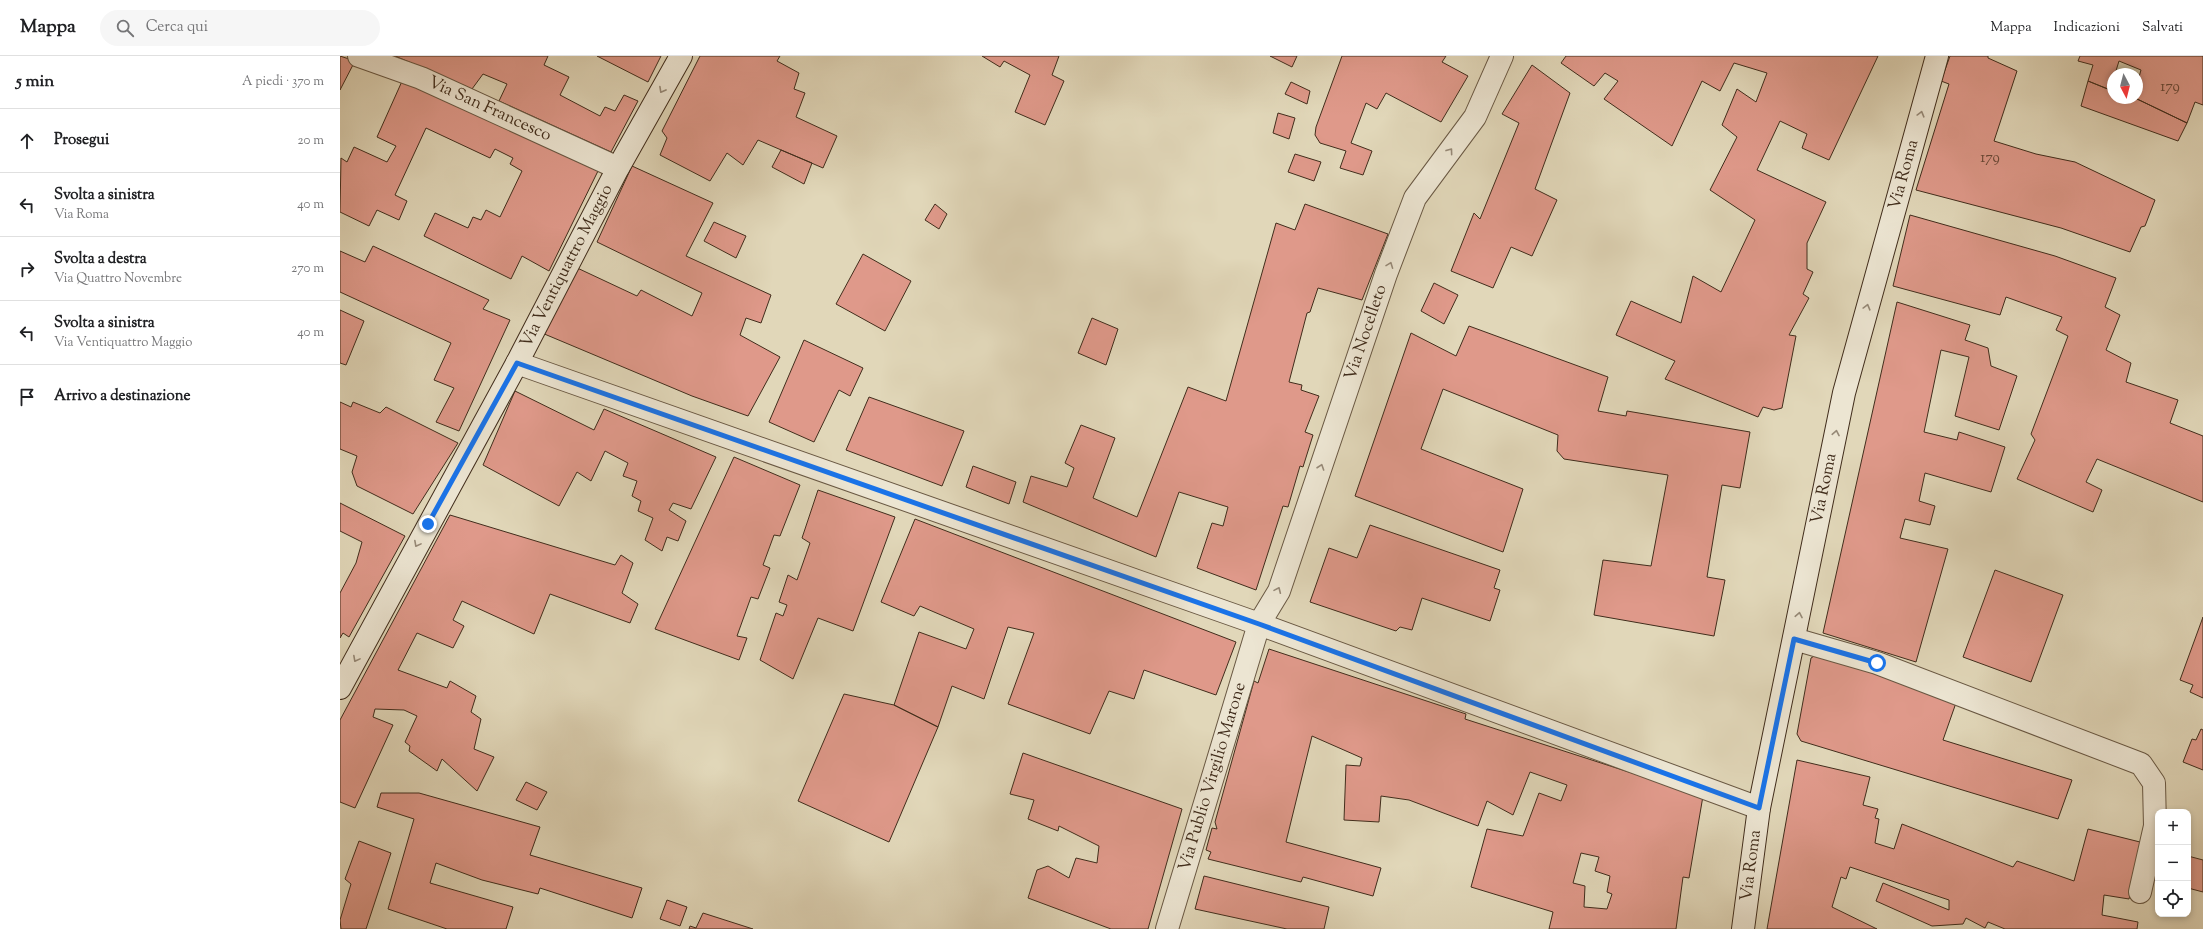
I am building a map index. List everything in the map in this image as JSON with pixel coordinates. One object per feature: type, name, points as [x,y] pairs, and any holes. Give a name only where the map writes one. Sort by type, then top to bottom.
[{"type":"street","name":"Via San Francesco","points":[[359,56],[421,78],[618,168]]},
{"type":"street","name":"Via Ventiquattro Maggio","points":[[340,688],[517,363],[618,168],[681,56]]},
{"type":"street","name":"Via Nocelleto","points":[[1259,624],[1279,591],[1386,274],[1415,198],[1475,117],[1502,56]]},
{"type":"street","name":"Via Roma","points":[[1743,929],[1759,808],[1844,392],[1937,56]]},
{"type":"street","points":[[517,363],[1259,624],[1759,808]]},
{"type":"street","name":"Via Publio Virgilio Marone","points":[[1167,929],[1259,624]]},
{"type":"street","points":[[1794,639],[1877,663],[2141,764],[2154,783],[2155,826],[2140,892]]},
{"type":"building","points":[[340,56],[355,61],[340,90]]},
{"type":"building","points":[[395,56],[548,56],[544,65],[569,77],[560,95],[600,116],[605,107],[615,111],[624,95],[638,101],[611,152],[499,101],[507,84],[483,74],[472,89]]},
{"type":"building","points":[[597,56],[661,56],[648,82]]},
{"type":"building","points":[[700,56],[780,56],[777,61],[799,73],[794,89],[805,93],[796,117],[837,136],[823,168],[758,140],[743,165],[727,153],[710,181],[660,155],[667,138],[662,131]]},
{"type":"building","points":[[982,56],[1059,56],[1052,75],[1064,81],[1045,125],[1015,112],[1030,75],[1004,61],[1000,67]]},
{"type":"building","points":[[1270,56],[1297,56],[1292,67]]},
{"type":"building","points":[[1342,56],[1446,56],[1442,62],[1468,76],[1441,122],[1386,93],[1377,109],[1366,103],[1351,143],[1372,151],[1363,175],[1340,168],[1346,151],[1320,143],[1315,135],[1316,127]]},
{"type":"building","points":[[1566,56],[1878,56],[1829,160],[1802,148],[1807,134],[1780,121],[1757,170],[1826,202],[1807,243],[1807,269],[1813,272],[1803,294],[1809,298],[1789,335],[1796,336],[1782,408],[1774,410],[1763,407],[1758,417],[1665,379],[1675,361],[1616,335],[1631,301],[1681,323],[1693,276],[1721,292],[1755,220],[1710,190],[1737,137],[1722,125],[1737,89],[1756,102],[1767,73],[1734,63],[1720,91],[1702,81],[1672,146],[1604,99],[1618,81],[1605,73],[1594,86],[1561,63]]},
{"type":"building","points":[[1950,56],[1988,56],[1988,58],[2017,71],[1994,141],[2036,154],[2075,162],[2155,200],[2145,226],[2141,227],[2130,252],[2061,228],[1916,190],[1949,84],[1941,81]]},
{"type":"building","points":[[2080,56],[2203,56],[2203,105],[2195,102],[2187,123],[2143,102],[2143,68],[2136,68],[2119,61],[2117,68],[2107,68],[2107,89],[2088,81],[2093,65],[2078,61]]},
{"type":"building","points":[[1532,65],[1570,93],[1535,189],[1557,200],[1532,256],[1511,247],[1493,288],[1451,271],[1474,213],[1480,219],[1519,123],[1502,114]]},
{"type":"building","points":[[403,79],[598,171],[549,271],[522,256],[511,279],[424,236],[435,213],[468,228],[473,217],[481,220],[486,210],[500,217],[522,171],[510,164],[513,158],[495,149],[490,158],[426,128],[395,195],[407,201],[399,220],[377,210],[369,226],[340,212],[341,158],[347,162],[354,147],[387,162],[396,146],[377,137]]},
{"type":"building","points":[[2088,81],[2107,89],[2107,104],[2143,104],[2143,102],[2187,123],[2178,141],[2081,106]]},
{"type":"building","points":[[1291,82],[1310,91],[1307,104],[1285,94]]},
{"type":"building","points":[[1278,113],[1295,118],[1289,139],[1273,133]]},
{"type":"building","points":[[781,150],[812,163],[804,184],[772,167]]},
{"type":"building","points":[[1295,154],[1321,162],[1314,181],[1288,172]]},
{"type":"building","points":[[632,166],[713,203],[686,256],[771,295],[761,323],[746,318],[740,335],[780,357],[748,416],[692,396],[542,333],[573,266],[637,296],[641,290],[692,316],[702,293],[597,242]]},
{"type":"building","points":[[935,204],[947,214],[939,229],[925,220]]},
{"type":"building","points":[[1305,204],[1388,234],[1362,300],[1318,288],[1310,312],[1307,313],[1289,382],[1302,385],[1301,390],[1319,396],[1305,432],[1313,435],[1303,467],[1300,466],[1288,507],[1283,506],[1256,590],[1197,568],[1212,523],[1223,526],[1228,507],[1179,492],[1156,557],[1023,502],[1031,476],[1067,487],[1074,468],[1065,463],[1081,425],[1115,438],[1093,498],[1137,517],[1188,387],[1226,401],[1276,223],[1295,230]]},
{"type":"building","points":[[1910,215],[2055,256],[2116,278],[2105,307],[2120,315],[2106,350],[2131,363],[2126,382],[2178,400],[2170,423],[2203,436],[2203,502],[2097,459],[2086,482],[2102,490],[2093,512],[2017,479],[2035,440],[2031,434],[2068,336],[2056,330],[2062,317],[2006,297],[2000,315],[1893,286]]},
{"type":"building","points":[[714,222],[746,236],[736,258],[704,241]]},
{"type":"building","points":[[373,246],[489,300],[483,309],[510,320],[459,431],[436,422],[454,388],[434,380],[451,343],[340,292],[340,251],[365,262]]},
{"type":"building","points":[[863,254],[911,281],[885,331],[836,304]]},
{"type":"building","points":[[1434,283],[1458,295],[1444,324],[1421,311]]},
{"type":"building","points":[[1897,302],[1970,325],[1965,340],[1988,348],[1991,366],[2017,376],[1999,430],[1955,416],[1969,357],[1941,350],[1924,432],[1957,440],[1959,432],[2005,447],[1991,492],[1925,473],[1919,501],[1935,506],[1930,525],[1905,519],[1900,538],[1948,549],[1916,662],[1823,633]]},
{"type":"building","points":[[340,310],[364,321],[346,365],[340,363]]},
{"type":"building","points":[[1092,318],[1118,329],[1106,365],[1078,353]]},
{"type":"building","points":[[1469,326],[1608,377],[1598,411],[1626,416],[1627,411],[1750,432],[1740,488],[1722,485],[1707,577],[1725,580],[1714,636],[1594,615],[1603,560],[1651,566],[1668,475],[1564,459],[1557,451],[1558,435],[1443,389],[1421,449],[1523,489],[1503,552],[1355,496],[1411,333],[1456,356]]},
{"type":"building","points":[[804,340],[863,368],[850,396],[839,390],[814,442],[769,422]]},
{"type":"building","points":[[515,391],[594,430],[604,409],[716,457],[691,509],[673,503],[669,510],[686,521],[678,541],[667,537],[662,551],[645,540],[653,518],[638,511],[641,501],[632,496],[637,481],[623,476],[628,463],[605,451],[591,481],[577,472],[559,506],[483,465]]},
{"type":"building","points":[[869,397],[964,431],[942,486],[846,450]]},
{"type":"building","points":[[340,402],[351,407],[353,402],[380,413],[386,407],[458,443],[413,514],[357,486],[352,472],[357,456],[340,449]]},
{"type":"building","points":[[734,457],[800,485],[780,536],[774,535],[763,565],[770,568],[758,599],[751,597],[737,636],[747,638],[739,660],[655,629]]},
{"type":"building","points":[[973,466],[1016,482],[1009,504],[966,487]]},
{"type":"building","points":[[818,490],[895,517],[853,631],[818,618],[793,679],[760,660],[776,613],[783,616],[787,605],[779,602],[788,575],[797,580],[810,543],[802,538]]},
{"type":"building","points":[[340,503],[405,536],[349,637],[343,633],[340,638],[340,593],[356,563],[362,542],[340,531]]},
{"type":"building","points":[[450,515],[615,565],[621,555],[633,563],[622,593],[638,604],[630,623],[550,594],[534,634],[462,601],[453,620],[464,626],[453,648],[417,633],[398,670],[447,688],[450,681],[476,696],[471,712],[481,719],[474,749],[494,757],[477,791],[442,759],[437,771],[409,751],[410,746],[405,742],[417,716],[404,710],[375,709],[373,717],[393,725],[355,808],[340,802],[340,720]]},
{"type":"building","points":[[915,519],[1236,642],[1216,695],[1144,670],[1134,699],[1109,691],[1090,734],[1008,704],[1034,633],[1008,627],[984,699],[952,686],[938,727],[894,705],[919,632],[966,649],[974,629],[920,606],[914,616],[881,602]]},
{"type":"building","points":[[1370,525],[1500,570],[1494,588],[1500,590],[1490,621],[1422,598],[1412,630],[1400,627],[1396,631],[1310,602],[1329,548],[1357,558]]},
{"type":"building","points":[[1995,570],[2063,595],[2031,682],[1963,657]]},
{"type":"building","points":[[2203,617],[2203,698],[2190,692],[2193,685],[2180,680]]},
{"type":"building","points":[[1269,649],[1466,714],[1465,719],[1703,796],[1689,878],[1683,877],[1676,929],[1549,929],[1553,912],[1471,887],[1487,829],[1523,836],[1539,793],[1561,801],[1567,785],[1530,772],[1513,815],[1487,801],[1478,826],[1409,800],[1381,796],[1379,822],[1344,820],[1346,765],[1360,766],[1362,758],[1312,736],[1286,842],[1381,868],[1373,896],[1303,877],[1301,882],[1208,859],[1211,852],[1206,850],[1212,828],[1217,829],[1215,822],[1254,681],[1258,683]],"holes":[[[1581,853],[1599,857],[1595,871],[1610,876],[1607,892],[1612,894],[1607,909],[1584,907],[1585,886],[1573,883]]]},
{"type":"building","points":[[1821,652],[1957,700],[1943,740],[2072,780],[2058,819],[1801,741],[1797,734],[1811,658]]},
{"type":"building","points":[[844,694],[894,705],[938,727],[889,842],[798,801]]},
{"type":"building","points":[[2201,729],[2203,730],[2203,770],[2183,762],[2192,739],[2196,740]]},
{"type":"building","points":[[1023,753],[1182,809],[1148,929],[1111,929],[1028,898],[1037,870],[1048,866],[1069,878],[1076,858],[1097,863],[1099,846],[1059,826],[1058,831],[1028,819],[1034,800],[1010,794]]},
{"type":"building","points":[[1797,760],[1870,777],[1863,805],[1878,809],[1875,818],[1879,819],[1875,843],[1894,849],[1902,824],[2013,867],[2017,861],[2074,881],[2088,829],[2144,843],[2129,899],[2104,895],[2102,915],[2138,922],[2137,929],[2005,929],[1988,922],[1985,928],[1966,918],[1963,924],[1932,926],[1876,901],[1883,883],[1949,910],[1949,900],[1850,867],[1846,879],[1841,877],[1832,907],[1877,929],[1767,929]]},
{"type":"building","points":[[526,782],[547,792],[537,810],[516,800]]},
{"type":"building","points":[[381,793],[419,793],[540,827],[530,855],[642,888],[632,918],[540,888],[538,894],[482,880],[436,863],[430,883],[513,907],[506,929],[447,929],[388,909],[414,819],[377,807]]},
{"type":"building","points":[[359,841],[391,853],[366,929],[341,929],[340,920],[351,884],[345,879]]},
{"type":"building","points":[[2191,857],[2203,860],[2203,892],[2191,889]]},
{"type":"building","points":[[1204,876],[1329,907],[1324,929],[1287,929],[1195,909]]},
{"type":"building","points":[[667,900],[687,907],[680,926],[660,919]]},
{"type":"building","points":[[703,913],[753,929],[689,929],[690,926],[696,928]]},
{"type":"route","points":[[428,524],[517,363],[1259,624],[1759,808],[1794,639],[1816,644],[1877,663]]}]
